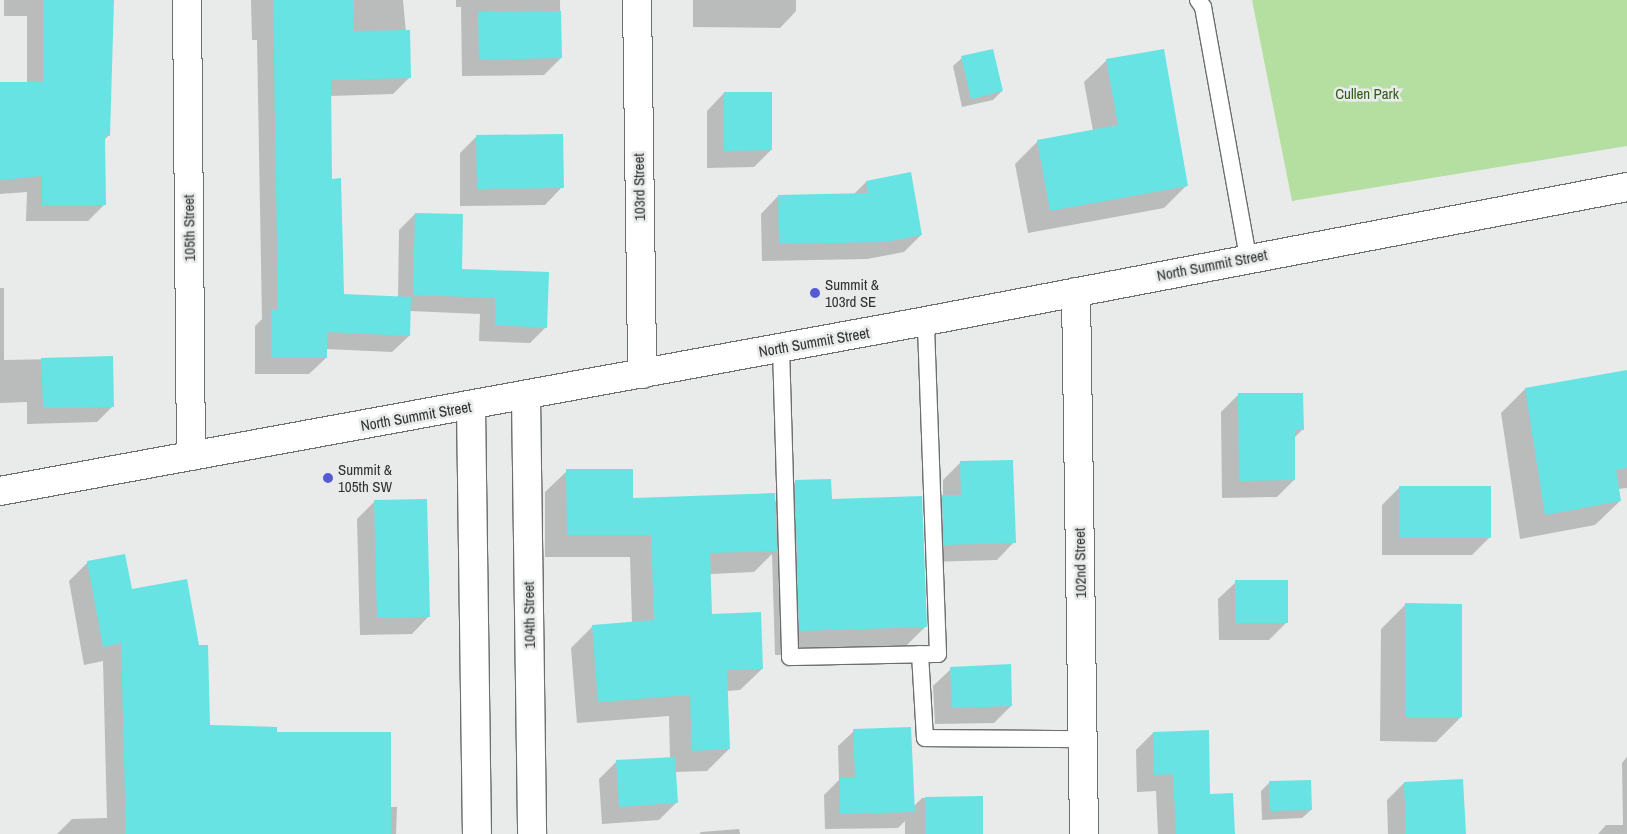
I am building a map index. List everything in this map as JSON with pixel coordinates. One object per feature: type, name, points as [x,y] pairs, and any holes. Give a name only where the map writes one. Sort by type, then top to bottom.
[{"type":"street","name":"105th Street","points":[[187,0],[191,456]]},
{"type":"street","name":"103rd Street","points":[[637,0],[642,374]]},
{"type":"street","name":"North Summit Street","points":[[0,491],[526,396],[1627,187]]},
{"type":"street","name":"102nd Street","points":[[1076,292],[1084,834]]},
{"type":"street","name":"104th Street","points":[[526,396],[532,834]]},
{"type":"street","points":[[471,406],[477,834]]},
{"type":"lane","points":[[1198,0],[1203,7],[1248,258]]},
{"type":"lane","points":[[781,348],[790,657],[938,654],[926,321]]},
{"type":"lane","points":[[920,654],[925,738],[1082,739]]},
{"type":"green space","name":"Cullen Park","points":[[1252,0],[1627,0],[1627,146],[1292,201]]},
{"type":"building","points":[[43,0],[114,0],[110,136],[105,136],[106,205],[42,205],[42,176],[0,180],[0,82],[43,82]]},
{"type":"building","points":[[273,0],[354,0],[353,31],[410,30],[411,78],[331,80],[332,179],[341,178],[344,294],[411,297],[410,336],[327,332],[327,358],[271,358],[271,309],[278,309]]},
{"type":"building","points":[[561,11],[562,58],[479,60],[478,12]]},
{"type":"building","points":[[993,49],[1003,91],[971,99],[961,56]]},
{"type":"building","points":[[1164,49],[1188,186],[1050,211],[1037,140],[1118,125],[1106,59]]},
{"type":"building","points":[[724,92],[772,92],[772,150],[724,151]]},
{"type":"building","points":[[563,134],[564,188],[477,189],[476,135]]},
{"type":"building","points":[[911,172],[922,235],[886,242],[779,244],[778,195],[868,193],[866,181]]},
{"type":"building","points":[[415,213],[463,214],[462,269],[549,272],[547,328],[495,325],[495,298],[413,295]]},
{"type":"building","points":[[113,356],[114,407],[43,408],[41,358]]},
{"type":"building","points":[[1627,370],[1627,468],[1616,470],[1621,501],[1545,515],[1525,388]]},
{"type":"building","points":[[1238,393],[1303,393],[1304,430],[1295,430],[1295,480],[1239,481]]},
{"type":"building","points":[[1013,460],[1016,543],[944,545],[942,495],[961,495],[960,461]]},
{"type":"building","points":[[566,469],[633,469],[633,498],[775,493],[777,551],[710,553],[712,614],[761,612],[763,669],[727,670],[730,749],[692,751],[690,695],[598,702],[592,625],[654,620],[651,535],[567,535]]},
{"type":"building","points":[[831,479],[832,499],[922,496],[927,627],[799,631],[795,480]]},
{"type":"building","points":[[1399,486],[1491,486],[1491,538],[1399,538]]},
{"type":"building","points":[[427,499],[430,617],[377,618],[374,500]]},
{"type":"building","points":[[125,554],[132,589],[187,579],[199,645],[208,645],[210,725],[277,727],[277,732],[391,732],[391,834],[126,834],[121,643],[103,647],[87,561]]},
{"type":"building","points":[[1235,580],[1288,580],[1288,623],[1235,623]]},
{"type":"building","points":[[1405,603],[1462,604],[1462,717],[1405,717]]},
{"type":"building","points":[[1011,664],[1012,706],[952,708],[950,667]]},
{"type":"building","points":[[911,727],[915,812],[840,814],[840,778],[855,778],[853,729]]},
{"type":"building","points":[[1209,730],[1210,794],[1233,793],[1235,834],[1176,834],[1173,774],[1154,775],[1153,732]]},
{"type":"building","points":[[675,757],[678,803],[619,807],[616,760]]},
{"type":"building","points":[[1463,779],[1466,834],[1406,834],[1404,782]]},
{"type":"building","points":[[1311,780],[1312,810],[1270,811],[1269,781]]},
{"type":"building","points":[[983,796],[983,834],[925,834],[925,797]]},
{"type":"place","name":"Summit & 103rd SE","points":[[815,293]]},
{"type":"place","name":"Summit & 105th SW","points":[[328,478]]}]
